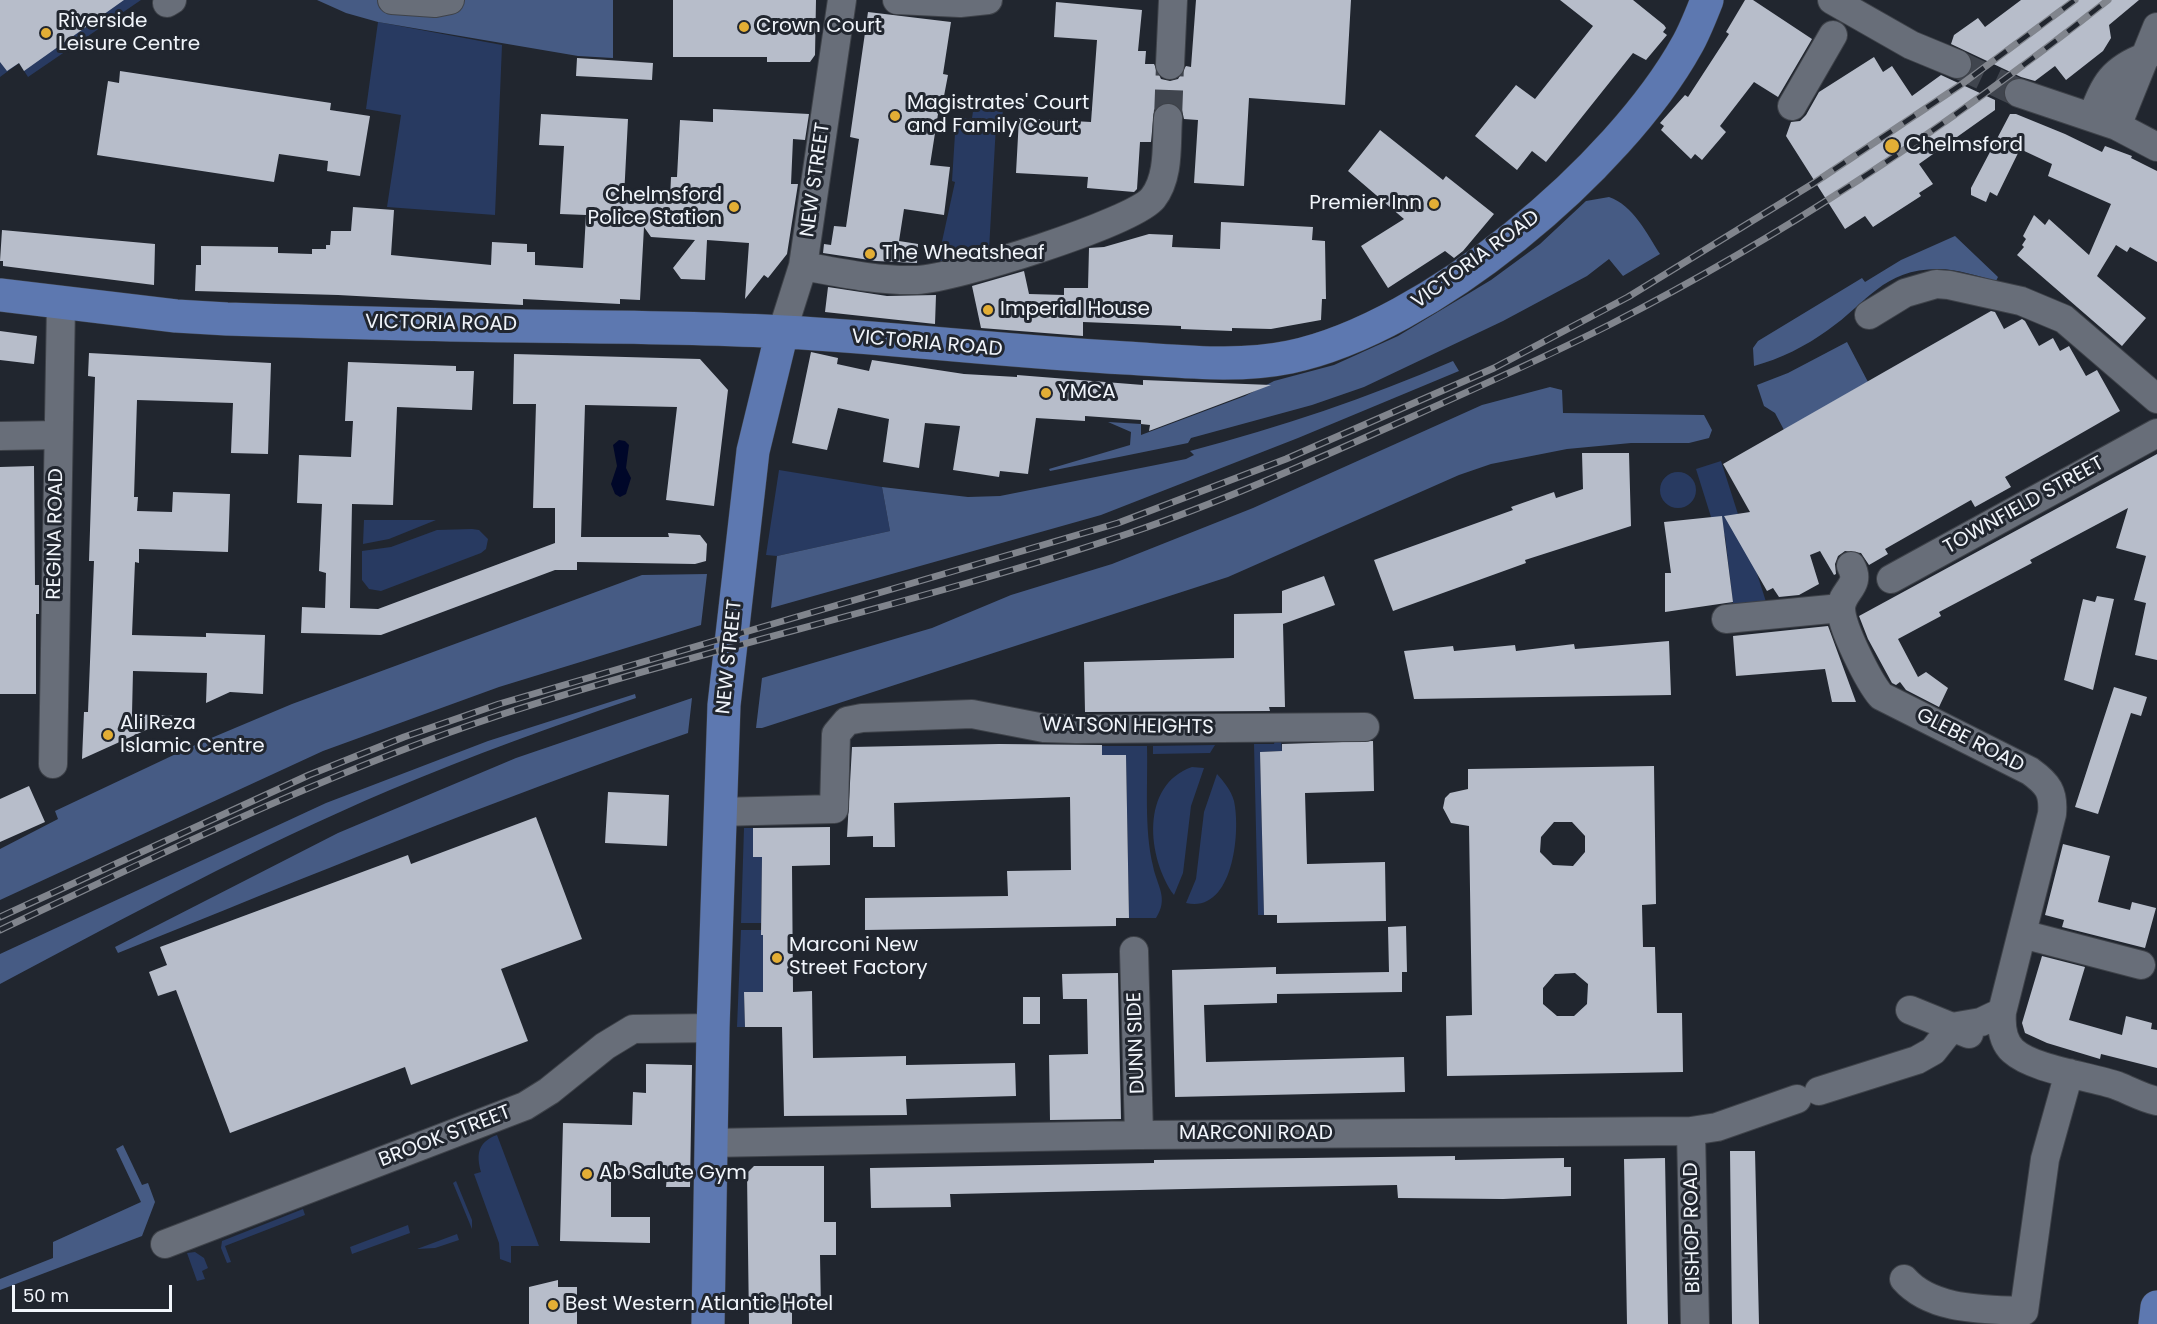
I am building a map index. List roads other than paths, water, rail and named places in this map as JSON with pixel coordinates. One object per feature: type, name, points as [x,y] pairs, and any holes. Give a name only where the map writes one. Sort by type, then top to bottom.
[{"type":"main road","name":"VICTORIA ROAD","points":[[0,295],[176,316],[238,319],[782,332],[981,349],[1217,363],[1289,357],[1321,348],[1386,321],[1420,302],[1509,240],[1578,182],[1620,135],[1672,69],[1688,44],[1707,0]]},
{"type":"main road","name":"NEW STREET","points":[[708,1324],[710,1143],[724,705],[753,452],[782,332]]},
{"type":"main road","points":[[2155,1324],[2157,1307]]},
{"type":"street","points":[[392,0],[435,3],[450,0]]},
{"type":"street","name":"NEW STREET","points":[[782,332],[803,266],[842,0]]},
{"type":"street","points":[[897,0],[960,3],[988,0]]},
{"type":"street","points":[[1170,65],[1173,0]]},
{"type":"street","points":[[1832,0],[1911,45],[1957,64]]},
{"type":"street","points":[[2104,122],[2106,84],[2115,72],[2147,56],[2157,27]]},
{"type":"street","points":[[1792,106],[1833,35]]},
{"type":"street","points":[[2019,93],[2104,122],[2157,147]]},
{"type":"street","points":[[803,266],[856,276],[934,279],[1018,257],[1133,211],[1152,199],[1162,181],[1168,118]]},
{"type":"street","points":[[1869,315],[1905,293],[1936,284],[2029,304],[2064,319],[2157,399]]},
{"type":"street","name":"REGINA ROAD","points":[[53,764],[61,304]]},
{"type":"street","name":"TOWNFIELD STREET","points":[[1891,579],[2157,433]]},
{"type":"street","points":[[0,436],[57,435]]},
{"type":"street","points":[[1726,619],[1841,608],[1855,579],[1851,566]]},
{"type":"street","name":"GLEBE ROAD","points":[[1841,608],[1870,683],[1881,696],[2030,771],[2046,782],[2054,797],[2052,814],[2002,1012],[2001,1026],[2012,1050]]},
{"type":"street","name":"WATSON HEIGHTS","points":[[719,812],[834,809],[836,734],[847,721],[862,718],[972,714],[1044,728],[1076,729],[1365,727]]},
{"type":"street","points":[[2022,934],[2141,965]]},
{"type":"street","name":"DUNN SIDE","points":[[1134,951],[1139,1135]]},
{"type":"street","points":[[1910,1010],[2012,1050],[2026,1058],[2157,1101]]},
{"type":"street","points":[[1952,1027],[1981,1022],[2002,1012]]},
{"type":"street","name":"MARCONI ROAD","points":[[710,1143],[1139,1135],[1691,1131],[1717,1127],[1917,1060],[1933,1051],[1952,1027]]},
{"type":"street","name":"BROOK STREET","points":[[165,1244],[525,1106],[549,1091],[605,1046],[633,1029],[713,1028]]},
{"type":"street","points":[[1904,1279],[1923,1296],[1938,1300],[1984,1309],[2024,1311],[2045,1159],[2069,1073]]},
{"type":"street","points":[[2117,1086],[2157,1090]]},
{"type":"street","name":"BISHOP ROAD","points":[[1691,1131],[1695,1324]]},
{"type":"tunnel","points":[[1957,64],[2019,93]]},
{"type":"tunnel","points":[[1168,118],[1170,65]]},
{"type":"railway","points":[[0,917],[309,775],[404,737],[499,704],[1118,523],[1286,459],[1494,368],[1628,297],[1814,183],[1962,84],[2075,0]]},
{"type":"railway","points":[[0,930],[248,814],[438,736],[659,667],[1052,558],[1196,509],[1325,455],[1584,338],[1741,253],[1929,133],[1990,90],[2108,0]]},
{"type":"place","name":"Crown Court","points":[[744,27]]},
{"type":"place","name":"Riverside Leisure Centre","points":[[46,33]]},
{"type":"place","name":"Magistrates' Court and Family Court","points":[[895,116]]},
{"type":"place","name":"Chelmsford","points":[[1892,146]]},
{"type":"place","name":"Premier Inn","points":[[1434,204]]},
{"type":"place","name":"Chelmsford Police Station","points":[[734,207]]},
{"type":"place","name":"The Wheatsheaf","points":[[870,254]]},
{"type":"place","name":"Imperial House","points":[[988,310]]},
{"type":"place","name":"YMCA","points":[[1046,393]]},
{"type":"place","name":"Ali Reza Islamic Centre","points":[[108,735]]},
{"type":"place","name":"Marconi New Street Factory","points":[[777,958]]},
{"type":"place","name":"Ab Salute Gym","points":[[587,1174]]},
{"type":"place","name":"Best Western Atlantic Hotel","points":[[553,1305]]}]
